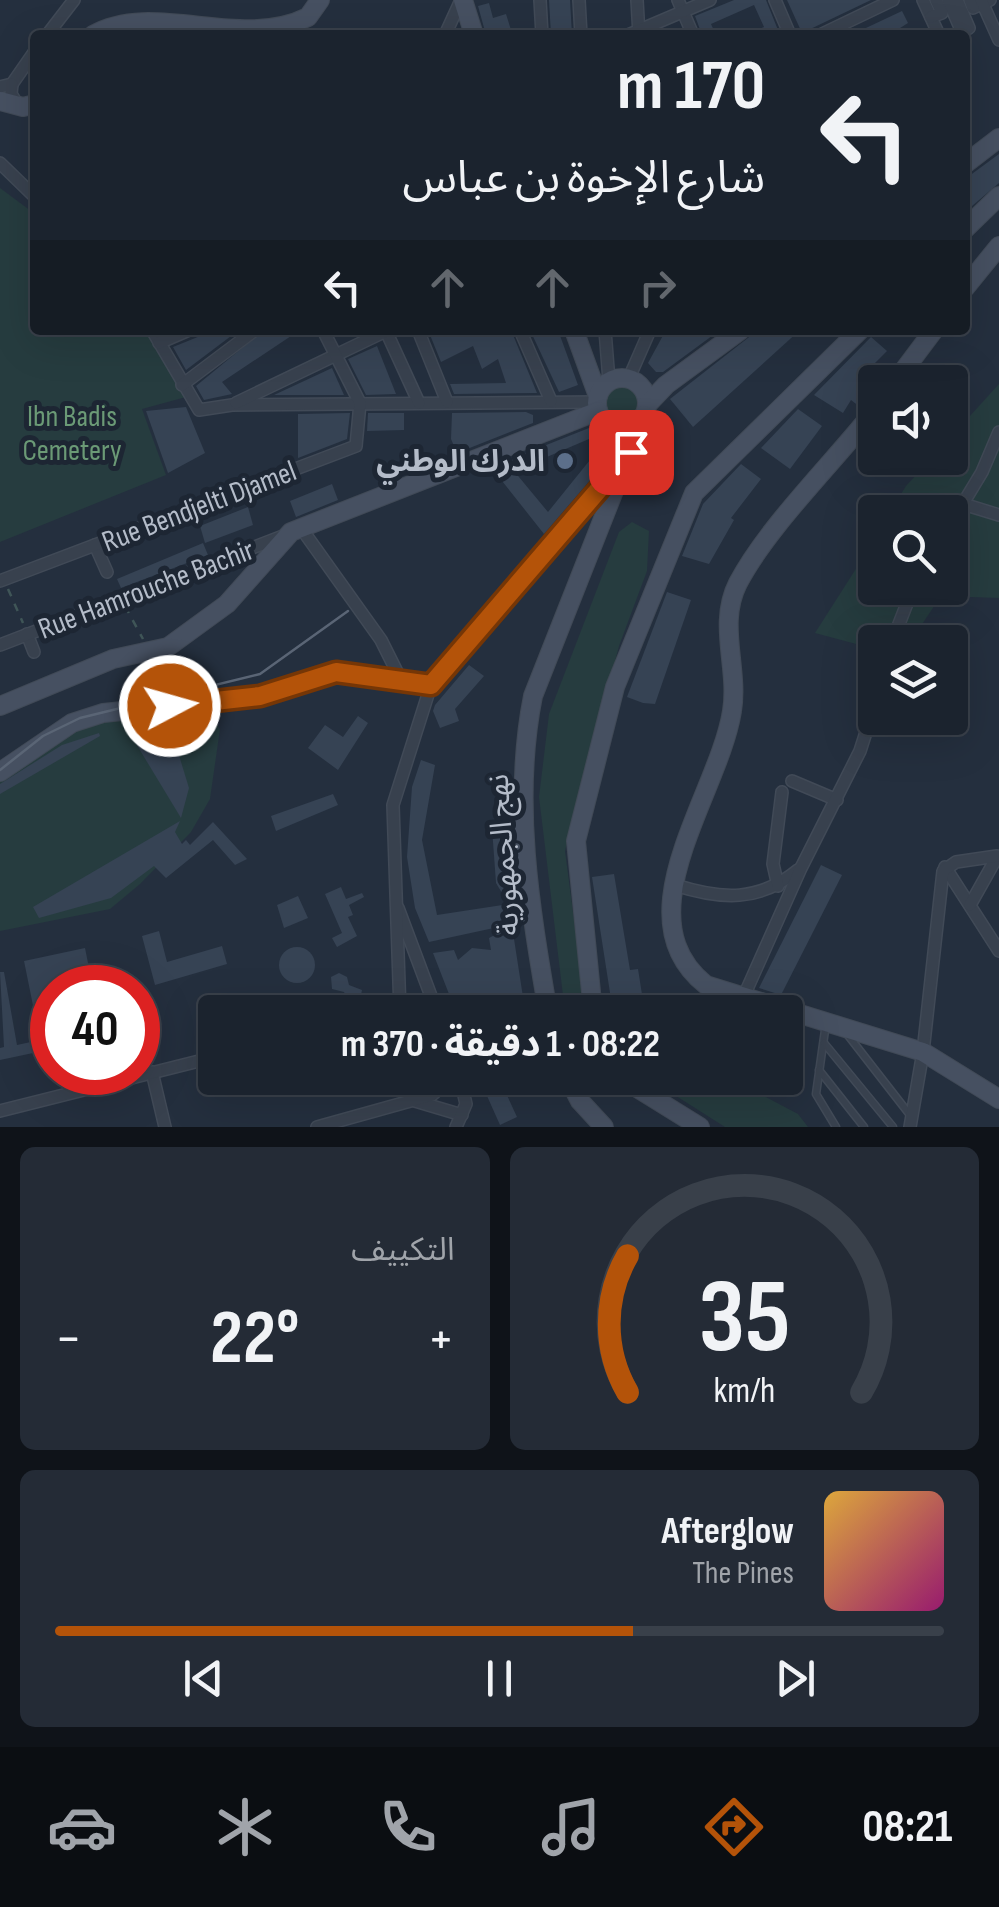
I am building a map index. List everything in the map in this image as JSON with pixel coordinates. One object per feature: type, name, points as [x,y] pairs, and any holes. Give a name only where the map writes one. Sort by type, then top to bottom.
[{"type":"street","points":[[52,30],[74,0]]},
{"type":"street","points":[[239,30],[299,22],[308,18],[320,0]]},
{"type":"street","points":[[447,30],[462,0]]},
{"type":"street","points":[[462,0],[472,30]]},
{"type":"street","points":[[540,0],[542,30]]},
{"type":"street","points":[[580,0],[582,30]]},
{"type":"street","points":[[635,30],[637,0]]},
{"type":"street","points":[[642,30],[681,6],[710,0]]},
{"type":"street","points":[[774,0],[788,30]]},
{"type":"street","points":[[830,30],[893,0]]},
{"type":"street","points":[[923,0],[935,15]]},
{"type":"street","points":[[936,0],[938,30]]},
{"type":"street","points":[[948,0],[961,30]]},
{"type":"street","points":[[958,0],[969,28],[966,30]]},
{"type":"street","points":[[980,2],[999,40]]},
{"type":"street","points":[[681,6],[691,30]]},
{"type":"street","points":[[102,30],[131,15],[226,30]]},
{"type":"street","points":[[27,105],[11,94],[6,85],[30,57]]},
{"type":"street","points":[[0,101],[27,105]]},
{"type":"street","points":[[970,160],[999,138]]},
{"type":"street","points":[[0,163],[30,191]]},
{"type":"street","points":[[970,224],[999,196]]},
{"type":"street","points":[[970,282],[999,246]]},
{"type":"street","points":[[155,335],[199,410],[232,405],[601,397]]},
{"type":"street","points":[[159,343],[178,335]]},
{"type":"street","points":[[182,386],[248,335]]},
{"type":"street","points":[[325,335],[360,403]]},
{"type":"street","points":[[232,405],[376,335]]},
{"type":"street","points":[[389,335],[419,402]]},
{"type":"street","points":[[420,335],[446,402]]},
{"type":"street","points":[[522,335],[551,401]]},
{"type":"street","points":[[576,335],[616,427],[632,426],[666,386],[734,335]]},
{"type":"street","points":[[601,397],[605,335]]},
{"type":"street","points":[[0,706],[149,649],[168,646],[228,604],[296,530],[601,397],[629,378],[648,335]]},
{"type":"street","points":[[591,995],[576,841],[615,687],[694,493],[855,335]]},
{"type":"street","points":[[908,365],[930,335]]},
{"type":"street","points":[[629,378],[643,388],[646,410]]},
{"type":"street","name":"Rue Bendjelti Djamel","points":[[2,581],[350,450],[360,432],[360,403]]},
{"type":"street","name":"نهج الجمهورية","points":[[546,995],[525,846],[522,802],[527,725],[533,696],[646,410]]},
{"type":"street","points":[[734,995],[706,985],[680,959],[669,926],[680,860],[732,714],[728,622],[739,582],[858,432]]},
{"type":"street","points":[[968,495],[999,432]]},
{"type":"street","points":[[399,995],[393,805],[431,685],[631,452]]},
{"type":"street","points":[[968,506],[999,515]]},
{"type":"street","points":[[296,530],[381,640],[401,680]]},
{"type":"street","name":"Rue Hamrouche Bachir","points":[[0,644],[296,530]]},
{"type":"street","points":[[95,545],[107,572]]},
{"type":"street","points":[[27,634],[34,652]]},
{"type":"street","points":[[0,772],[72,723],[103,713],[248,698],[336,672],[431,685]]},
{"type":"street","points":[[744,995],[801,868],[838,800],[863,735]]},
{"type":"street","points":[[792,780],[838,800]]},
{"type":"street","points":[[778,886],[773,864],[782,792]]},
{"type":"street","points":[[945,867],[998,856]]},
{"type":"street","points":[[970,905],[998,856]]},
{"type":"street","points":[[945,867],[999,951]]},
{"type":"street","points":[[910,1121],[923,1052],[937,895],[945,867]]},
{"type":"street","points":[[676,886],[735,897],[778,886],[801,868]]},
{"type":"street","points":[[395,899],[431,995]]},
{"type":"street","points":[[717,995],[722,991]]},
{"type":"street","points":[[803,1015],[923,1052],[999,1099]]},
{"type":"street","points":[[160,1070],[198,1062]]},
{"type":"street","points":[[0,1111],[62,1095]]},
{"type":"street","points":[[157,1095],[165,1127]]},
{"type":"street","points":[[317,1127],[356,1122],[432,1095]]},
{"type":"street","points":[[415,1101],[459,1121],[466,1095]]},
{"type":"street","points":[[577,1095],[604,1127]]},
{"type":"street","points":[[648,1095],[700,1127]]},
{"type":"lane","points":[[836,1127],[818,1100],[824,1042],[834,1024],[910,1121]]},
{"type":"lane","points":[[824,1042],[893,1127]]},
{"type":"lane","points":[[819,1070],[864,1127]]},
{"type":"path","points":[[2,581],[27,634]]},
{"type":"path","points":[[121,599],[149,649]]},
{"type":"green space","name":"Ibn Badis Cemetery","points":[[0,188],[30,210],[30,335],[153,335],[186,397],[142,409],[166,475],[0,542]]},
{"type":"green space","points":[[622,383],[635,389],[641,402],[635,415],[622,421],[609,415],[603,402],[609,389]]},
{"type":"green space","points":[[999,384],[999,598],[968,597],[968,495],[900,495],[916,475],[968,475],[968,418]]},
{"type":"green space","points":[[632,522],[649,531],[647,571],[619,646],[565,851],[584,995],[563,995],[539,797],[549,714],[619,532]]},
{"type":"green space","points":[[858,566],[858,605],[935,605],[921,625],[858,625],[858,644],[815,633]]},
{"type":"green space","points":[[203,706],[220,729],[210,799],[191,832],[110,909],[0,931],[0,774],[85,722]]},
{"type":"green space","points":[[675,1095],[762,1095],[798,1114],[808,1127],[725,1127]]},
{"type":"building","points":[[549,0],[570,0],[572,30],[551,30]]},
{"type":"building","points":[[734,0],[766,0],[778,30],[757,30],[764,27],[754,5],[711,24],[714,30],[700,30],[695,16]]},
{"type":"building","points":[[787,0],[871,0],[808,30],[801,30]]},
{"type":"building","points":[[489,3],[493,18],[506,14],[511,30],[485,30],[478,6]]},
{"type":"building","points":[[902,11],[908,23],[897,30],[862,30]]},
{"type":"building","points":[[999,154],[999,183],[970,208],[970,175]]},
{"type":"building","points":[[203,335],[232,335],[186,370],[173,347]]},
{"type":"building","points":[[258,335],[292,335],[222,382],[232,394],[204,400],[196,386]]},
{"type":"building","points":[[430,335],[513,335],[537,393],[454,394],[450,384],[506,383],[498,359],[482,369],[473,346],[441,362]]},
{"type":"building","points":[[532,335],[560,335],[578,385],[559,392]]},
{"type":"building","points":[[663,335],[713,335],[663,372],[656,372],[648,363]]},
{"type":"building","points":[[752,335],[794,335],[693,427],[670,399]]},
{"type":"building","points":[[871,337],[887,351],[873,365],[858,365],[858,405],[851,400],[843,413],[814,395]]},
{"type":"building","points":[[377,346],[396,394],[366,395],[348,359]]},
{"type":"building","points":[[332,368],[344,395],[274,395]]},
{"type":"building","points":[[186,407],[205,453],[168,473],[146,411]]},
{"type":"building","points":[[798,409],[822,426],[790,469],[761,448]]},
{"type":"building","points":[[350,413],[347,439],[298,458],[298,414]]},
{"type":"building","points":[[368,413],[404,413],[404,430],[367,431]]},
{"type":"building","points":[[452,413],[533,415],[533,423],[457,453],[451,439]]},
{"type":"building","points":[[599,424],[617,449],[544,534],[491,467]],"holes":[[[589,439],[598,450],[548,512],[514,471]]]},
{"type":"building","points":[[741,464],[761,479],[731,518],[734,520],[709,564],[682,556],[703,504]]},
{"type":"building","points":[[332,484],[338,500],[296,517],[290,501]]},
{"type":"building","points":[[248,507],[253,525],[205,543],[200,526]]},
{"type":"building","points":[[203,543],[208,555],[121,588],[117,579]]},
{"type":"building","points":[[667,592],[691,600],[655,704],[643,703],[627,697]]},
{"type":"building","points":[[469,665],[484,676],[455,709],[459,721],[440,728],[433,711],[435,705]]},
{"type":"building","points":[[358,716],[368,723],[338,770],[308,748],[325,725],[343,737]]},
{"type":"building","points":[[129,732],[154,737],[178,752],[189,788],[181,818]]},
{"type":"building","points":[[99,733],[100,736],[0,794],[0,784],[62,745]]},
{"type":"building","points":[[421,760],[435,765],[422,840],[437,915],[509,904],[512,924],[429,942],[415,908],[407,857],[412,787]]},
{"type":"building","points":[[333,794],[338,805],[276,831],[271,816]]},
{"type":"building","points":[[180,821],[175,832],[182,844],[186,840],[190,845],[213,822],[247,859],[235,865],[213,840],[166,878],[154,866],[111,898],[39,918],[33,907]]},
{"type":"building","points":[[512,826],[518,896],[505,898],[496,883],[492,828]]},
{"type":"building","points":[[821,865],[842,875],[781,995],[759,988]]},
{"type":"building","points":[[614,874],[630,970],[638,969],[642,995],[610,995],[592,877]]},
{"type":"building","points":[[341,887],[346,899],[362,893],[364,897],[349,905],[353,915],[348,917],[357,936],[337,947],[332,938],[342,933],[325,894]]},
{"type":"building","points":[[298,896],[308,918],[284,928],[277,905]]},
{"type":"building","points":[[512,926],[523,995],[449,995],[433,953],[454,950],[458,960],[472,948],[491,950],[489,938]]},
{"type":"building","points":[[159,931],[167,962],[222,946],[227,964],[160,984],[160,965],[150,965],[142,936]]},
{"type":"building","points":[[297,947],[310,952],[315,965],[310,978],[297,983],[284,978],[279,965],[284,952]]},
{"type":"building","points":[[85,948],[88,965],[30,965],[30,991],[24,961]]},
{"type":"building","points":[[0,972],[4,972],[17,1045],[30,1042],[30,1054],[0,1060],[0,1048],[4,1047]]},
{"type":"building","points":[[339,973],[347,977],[349,985],[362,990],[361,995],[346,995],[332,989],[331,977]]},
{"type":"building","points":[[487,1095],[507,1095],[517,1117],[500,1125]]},
{"type":"tram line","points":[[0,770],[43,736],[80,718],[260,674],[348,611]]},
{"type":"place","name":"الدرك الوطني","points":[[565,461]]},
{"type":"route","points":[[170,706],[260,696],[315,675],[336,672],[360,672],[431,685],[631,452]]}]
